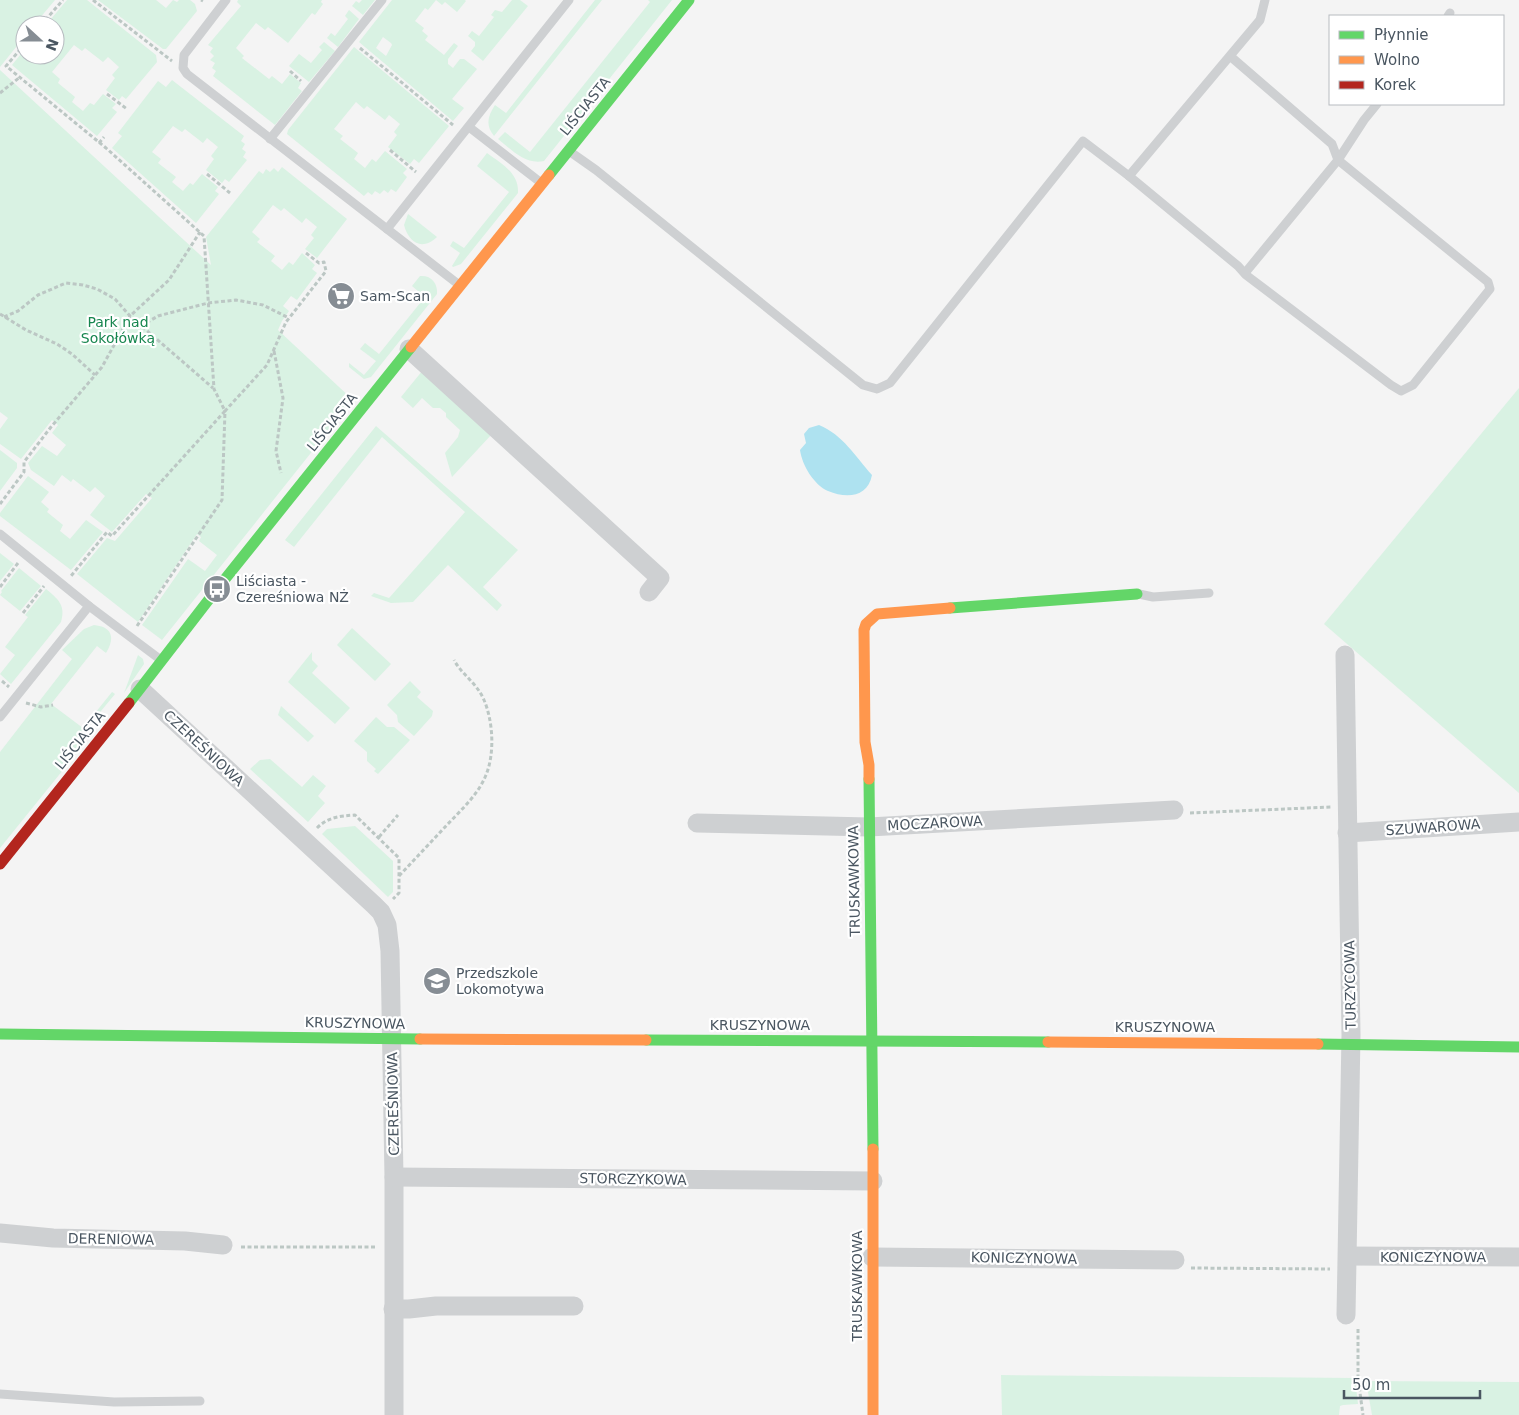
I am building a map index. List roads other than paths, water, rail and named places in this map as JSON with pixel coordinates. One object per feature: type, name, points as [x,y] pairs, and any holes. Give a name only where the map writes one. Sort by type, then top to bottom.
[{"type":"street","name":"LIŚCIASTA","points":[[0,864],[288,500],[689,0]]},
{"type":"street","points":[[409,349],[660,578],[649,592]]},
{"type":"street","name":"TRUSKAWKOWA","points":[[873,1415],[869,766],[865,742],[863,638],[866,624],[877,614],[1137,594]]},
{"type":"street","name":"TURZYCOWA","points":[[1345,656],[1351,1044],[1346,1315]]},
{"type":"street","name":"CZEREŚNIOWA","points":[[140,689],[381,912],[387,925],[392,1038],[394,1177],[394,1415]]},
{"type":"street","name":"MOCZAROWA","points":[[697,823],[869,827],[1174,810]]},
{"type":"street","name":"SZUWAROWA","points":[[1347,833],[1519,822]]},
{"type":"street","name":"KRUSZYNOWA","points":[[0,1034],[1351,1044],[1519,1047]]},
{"type":"street","name":"STORCZYKOWA","points":[[394,1177],[873,1181]]},
{"type":"street","name":"DERENIOWA","points":[[0,1233],[53,1238],[185,1241],[223,1245]]},
{"type":"street","name":"KONICZYNOWA","points":[[872,1257],[1175,1260]]},
{"type":"street","name":"KONICZYNOWA","points":[[1348,1263],[1519,1257]]},
{"type":"street","points":[[393,1309],[436,1306],[574,1306]]},
{"type":"lane","points":[[226,0],[187,49],[184,55],[183,68],[187,74],[460,286]]},
{"type":"lane","points":[[270,139],[382,0]]},
{"type":"lane","points":[[387,229],[569,0]]},
{"type":"lane","points":[[1129,176],[1260,20],[1265,0]]},
{"type":"lane","points":[[568,150],[596,170],[863,385],[877,389],[890,383],[1083,141],[1129,176],[1245,272],[1246,275],[1391,385],[1401,391],[1413,385],[1490,289],[1488,282],[1338,160],[1332,144],[1230,56]]},
{"type":"lane","points":[[1245,272],[1338,160],[1376,105]]},
{"type":"lane","points":[[466,131],[542,184]]},
{"type":"lane","points":[[0,534],[89,606],[161,660]]},
{"type":"lane","points":[[1137,594],[1153,597],[1209,594]]},
{"type":"lane","points":[[0,717],[89,606]]},
{"type":"lane","points":[[0,1394],[114,1402],[200,1401]]},
{"type":"water","points":[[819,425],[842,440],[872,475],[870,482],[861,492],[849,495],[835,494],[818,484],[810,474],[803,462],[800,450],[806,443],[804,434],[809,428]]},
{"type":"place","name":"Sam-Scan","points":[[341,296]]},
{"type":"place","name":"Liściasta - Czereśniowa NŻ","points":[[217,589]]},
{"type":"place","name":"Przedszkole Lokomotywa","points":[[437,981]]},
{"type":"park label","name":"Park nad Sokołówką","points":[[118,330]]}]
